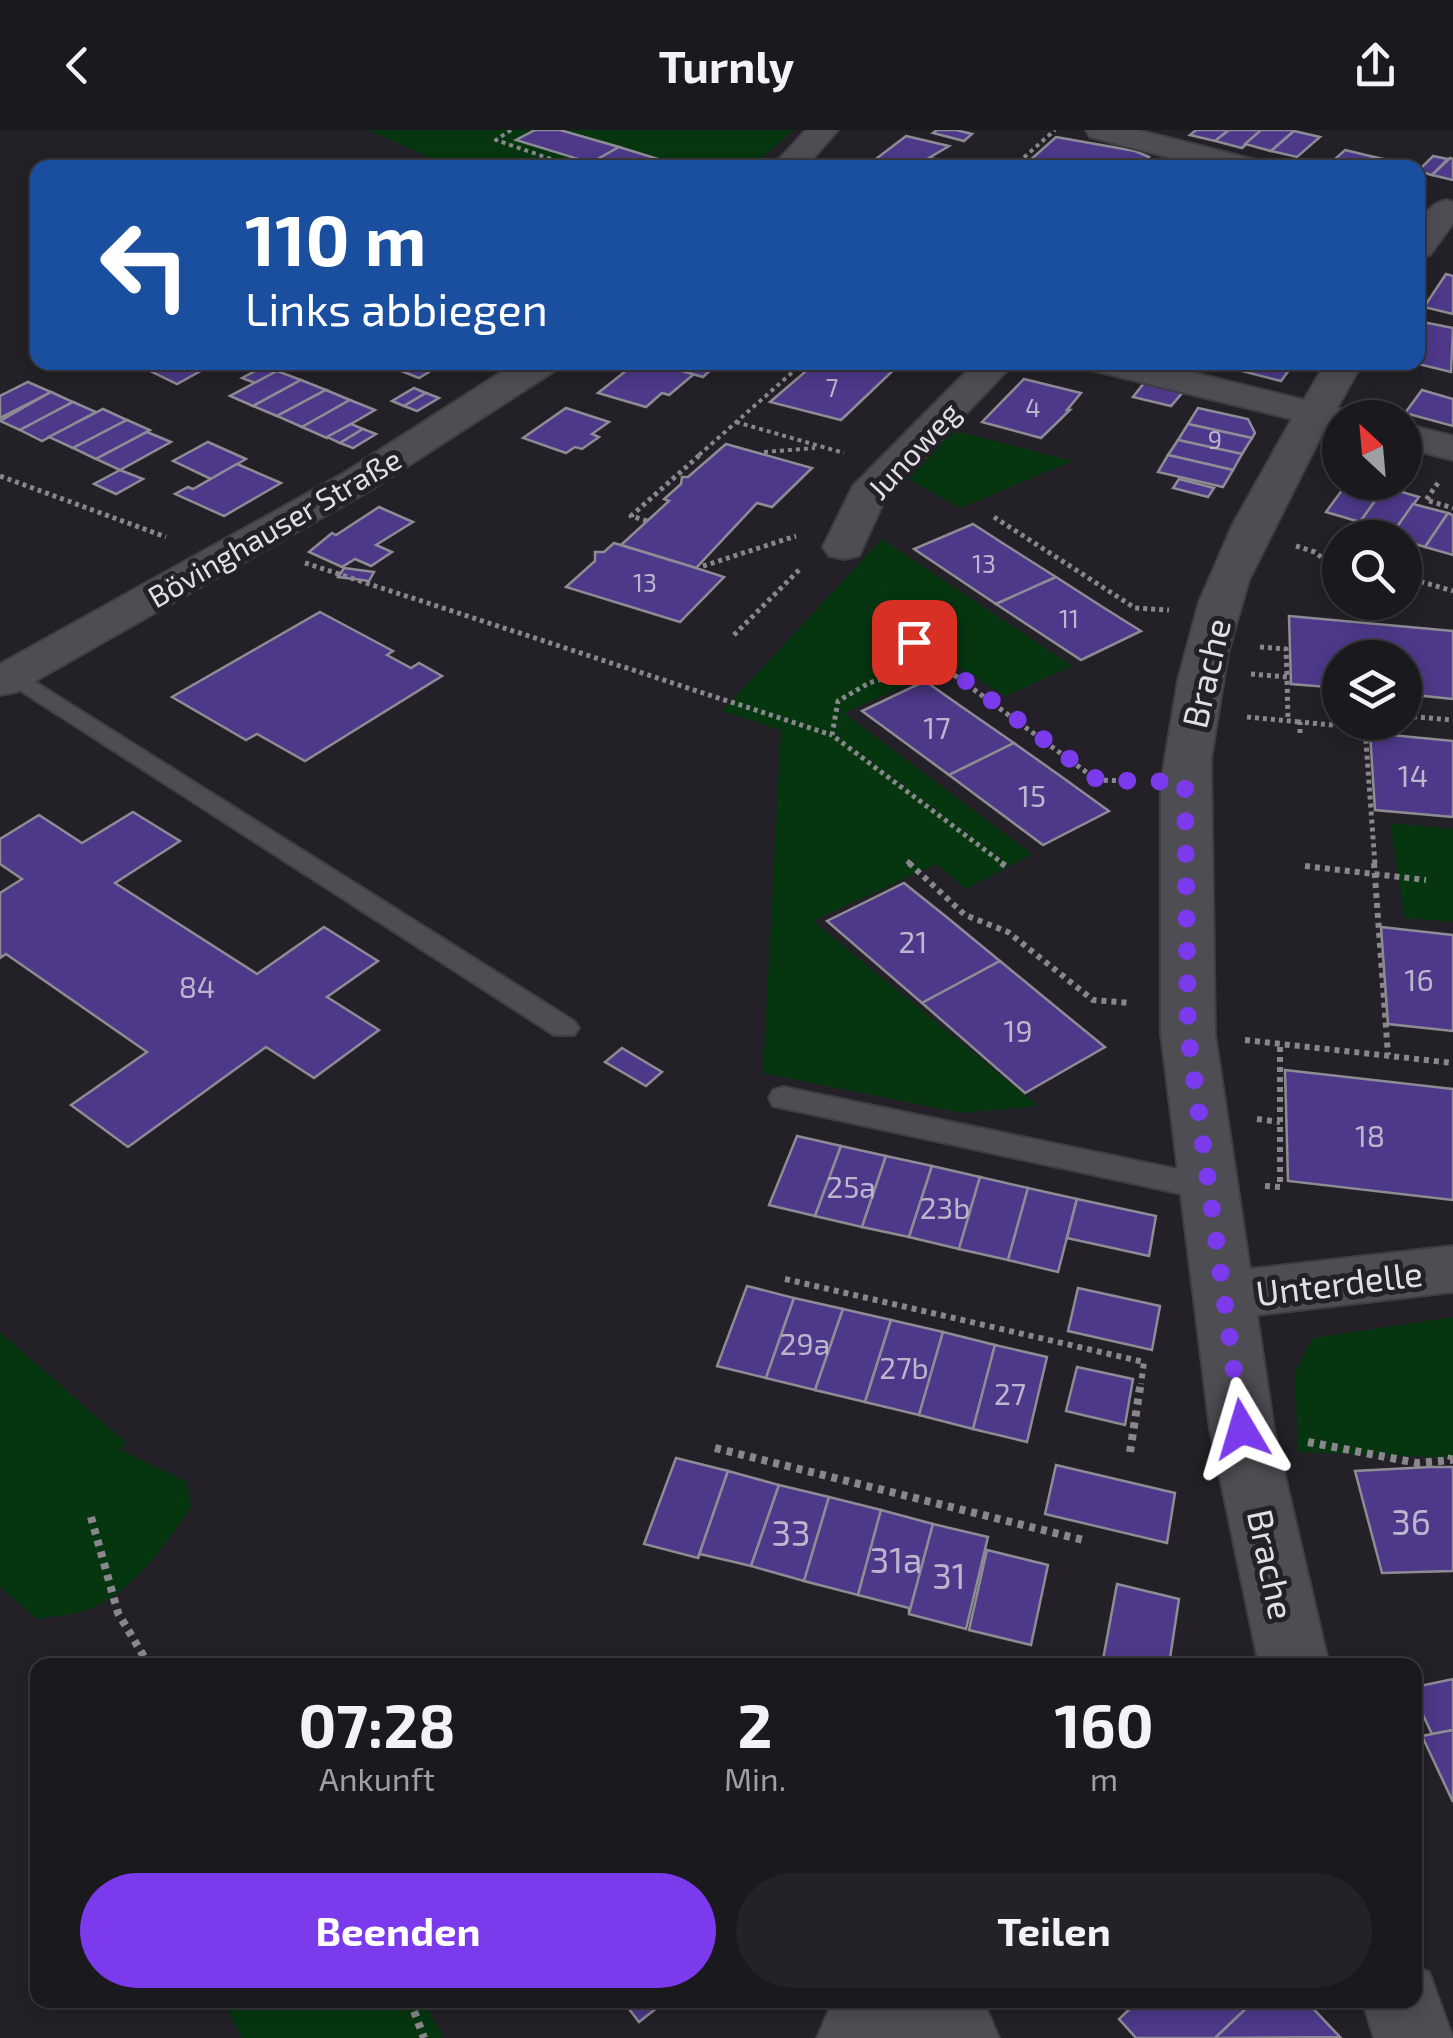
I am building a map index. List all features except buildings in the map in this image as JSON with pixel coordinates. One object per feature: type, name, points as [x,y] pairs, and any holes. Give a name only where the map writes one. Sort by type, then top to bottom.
[{"type":"street","points":[[795,160],[823,130]]},
{"type":"street","points":[[1101,130],[1219,160]]},
{"type":"street","points":[[1425,235],[1439,209]]},
{"type":"street","name":"Bövinghauser Straße","points":[[7,678],[358,482],[531,370]]},
{"type":"street","name":"Junoweg","points":[[826,553],[867,495],[989,370]]},
{"type":"street","points":[[1136,370],[1322,416]]},
{"type":"street","name":"Brache","points":[[1333,400],[1342,370]]},
{"type":"street","name":"Brache","points":[[1292,1658],[1242,1429],[1187,1021],[1185,782],[1192,727],[1227,583],[1250,532],[1322,424]]},
{"type":"street","points":[[1422,445],[1449,460]]},
{"type":"street","name":"Unterdelle","points":[[1226,1295],[1453,1269]]},
{"type":"street","points":[[1403,2008],[1414,2038]]},
{"type":"street","points":[[858,2038],[920,2022],[958,2038]]},
{"type":"lane","points":[[7,678],[564,1028]]},
{"type":"lane","points":[[784,1098],[1210,1188]]},
{"type":"path","points":[[512,130],[496,140],[554,160]]},
{"type":"path","points":[[1021,160],[1055,130]]},
{"type":"path","points":[[647,521],[630,516],[795,370]]},
{"type":"path","points":[[736,422],[894,466]]},
{"type":"path","points":[[764,452],[822,447]]},
{"type":"path","points":[[1449,460],[1426,500],[1453,508]]},
{"type":"path","points":[[0,476],[832,735],[1008,867]]},
{"type":"path","points":[[703,566],[784,546],[867,495]]},
{"type":"path","points":[[994,517],[1135,608],[1172,610]]},
{"type":"path","points":[[1285,543],[1322,558]]},
{"type":"path","points":[[734,634],[826,553]]},
{"type":"path","points":[[1422,582],[1453,591]]},
{"type":"path","points":[[914,642],[1098,780],[1185,782]]},
{"type":"path","points":[[1272,648],[1286,650],[1288,721]]},
{"type":"path","points":[[832,735],[838,701],[869,683],[914,670],[946,669]]},
{"type":"path","points":[[1235,672],[1287,677]]},
{"type":"path","points":[[1241,717],[1322,724]]},
{"type":"path","points":[[1422,717],[1453,720]]},
{"type":"path","points":[[1300,722],[1300,734]]},
{"type":"path","points":[[1366,740],[1388,1056]]},
{"type":"path","points":[[907,861],[965,915],[1008,932],[1093,1000],[1280,1044],[1453,1062]]},
{"type":"path","points":[[1305,866],[1426,880]]},
{"type":"path","points":[[1266,1168],[1265,1186],[1280,1187],[1280,1044]]},
{"type":"path","points":[[1262,1120],[1280,1122]]},
{"type":"path","points":[[785,1279],[1144,1362],[1130,1452]]},
{"type":"path","points":[[1242,1429],[1417,1462],[1451,1460],[1453,1452]]},
{"type":"path","points":[[715,1448],[1087,1541]]},
{"type":"path","points":[[91,1516],[106,1582],[126,1636],[143,1658]]},
{"type":"path","points":[[413,2008],[424,2038]]},
{"type":"green space","points":[[368,130],[794,130],[760,160],[435,160]]},
{"type":"green space","points":[[949,429],[1072,461],[960,508],[900,474]]},
{"type":"green space","points":[[882,539],[1072,666],[1006,696],[953,664],[844,713],[1032,854],[966,889],[936,864],[813,921],[1038,1106],[962,1113],[763,1073],[781,730],[722,711]]},
{"type":"green space","points":[[1390,823],[1453,829],[1453,922],[1405,918]]},
{"type":"green space","points":[[1453,1317],[1453,1458],[1298,1452],[1295,1372],[1313,1338]]},
{"type":"green space","points":[[0,1332],[126,1443],[119,1449],[187,1482],[191,1507],[158,1553],[117,1593],[79,1613],[37,1619],[0,1587]]},
{"type":"green space","points":[[227,2008],[427,2008],[444,2038],[242,2038]]},
{"type":"route","points":[[914,642],[1098,780],[1185,782],[1188,1034],[1242,1429]]}]
